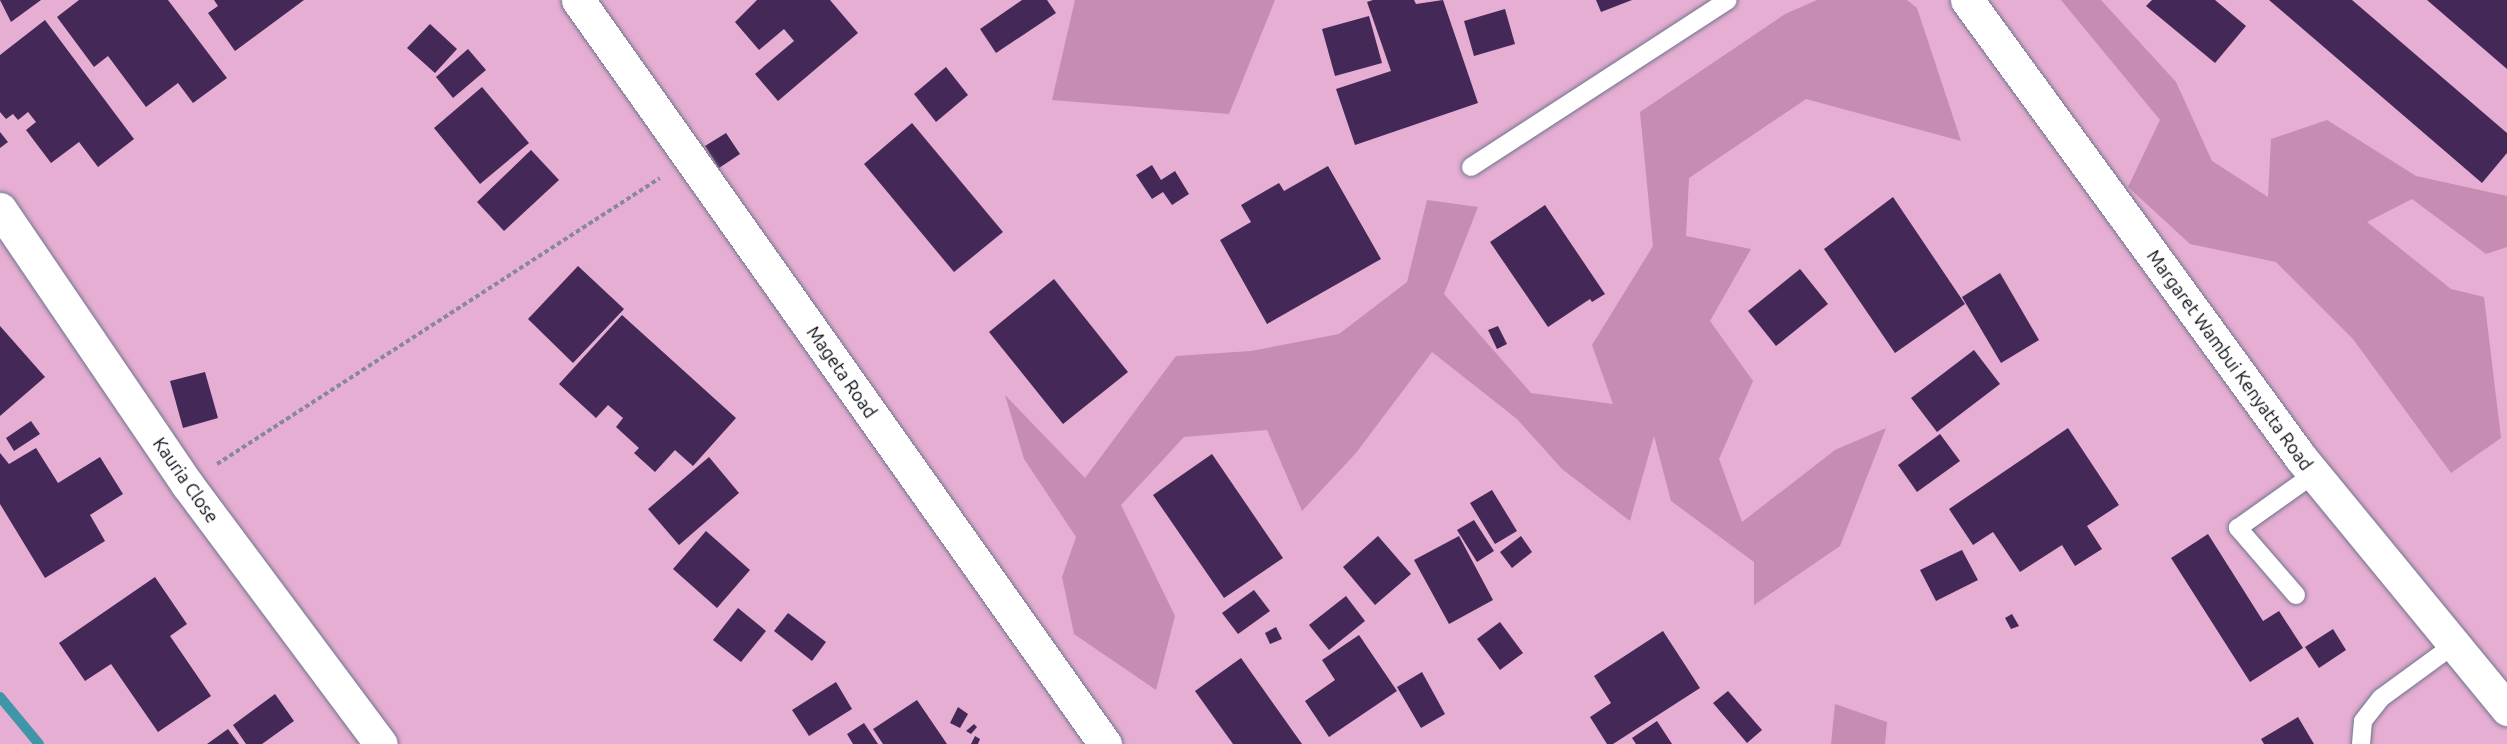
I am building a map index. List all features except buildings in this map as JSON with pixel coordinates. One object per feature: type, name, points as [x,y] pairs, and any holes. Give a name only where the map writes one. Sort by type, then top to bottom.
[{"type":"street","name":"Mageta Road","points":[[578,0],[1105,744]]},
{"type":"street","name":"Margaret Wambui Kenyatta Road","points":[[1967,0],[2314,474],[2507,709]]},
{"type":"street","name":"Kauria Close","points":[[0,208],[187,483],[381,744]]},
{"type":"lane","points":[[1471,167],[1728,0]]},
{"type":"lane","points":[[2296,595],[2238,528],[2314,474]]},
{"type":"lane","points":[[2361,744],[2362,721],[2381,698],[2455,645]]},
{"type":"path","points":[[187,483],[691,158]]},
{"type":"shaded area","points":[[0,0],[2507,0],[2507,744],[0,744]]},
{"type":"shaded area","points":[[1075,0],[1275,0],[1229,114],[1052,100]]},
{"type":"shaded area","points":[[1817,0],[1907,0],[1917,8],[1961,141],[1806,99],[1689,178],[1686,236],[1751,249],[1710,321],[1753,381],[1719,459],[1742,522],[1835,450],[1886,428],[1840,546],[1754,605],[1754,562],[1671,501],[1654,436],[1630,521],[1562,469],[1517,419],[1432,352],[1356,453],[1302,511],[1267,430],[1184,437],[1121,505],[1175,616],[1156,690],[1074,634],[1062,577],[1076,537],[1024,459],[1005,395],[1085,478],[1176,356],[1251,351],[1339,334],[1407,282],[1427,200],[1478,207],[1444,294],[1531,393],[1613,404],[1592,345],[1653,246],[1640,112],[1785,14]]},
{"type":"shaded area","points":[[2061,0],[2101,0],[2176,82],[2212,161],[2268,197],[2271,139],[2327,120],[2416,176],[2507,196],[2507,247],[2486,254],[2412,199],[2367,222],[2451,289],[2484,297],[2501,438],[2451,473],[2353,339],[2276,262],[2190,244],[2128,187],[2160,120]]},
{"type":"shaded area","points":[[1835,704],[1887,722],[1885,744],[1831,744]]},
{"type":"waterway","points":[[0,697],[39,744]]}]
